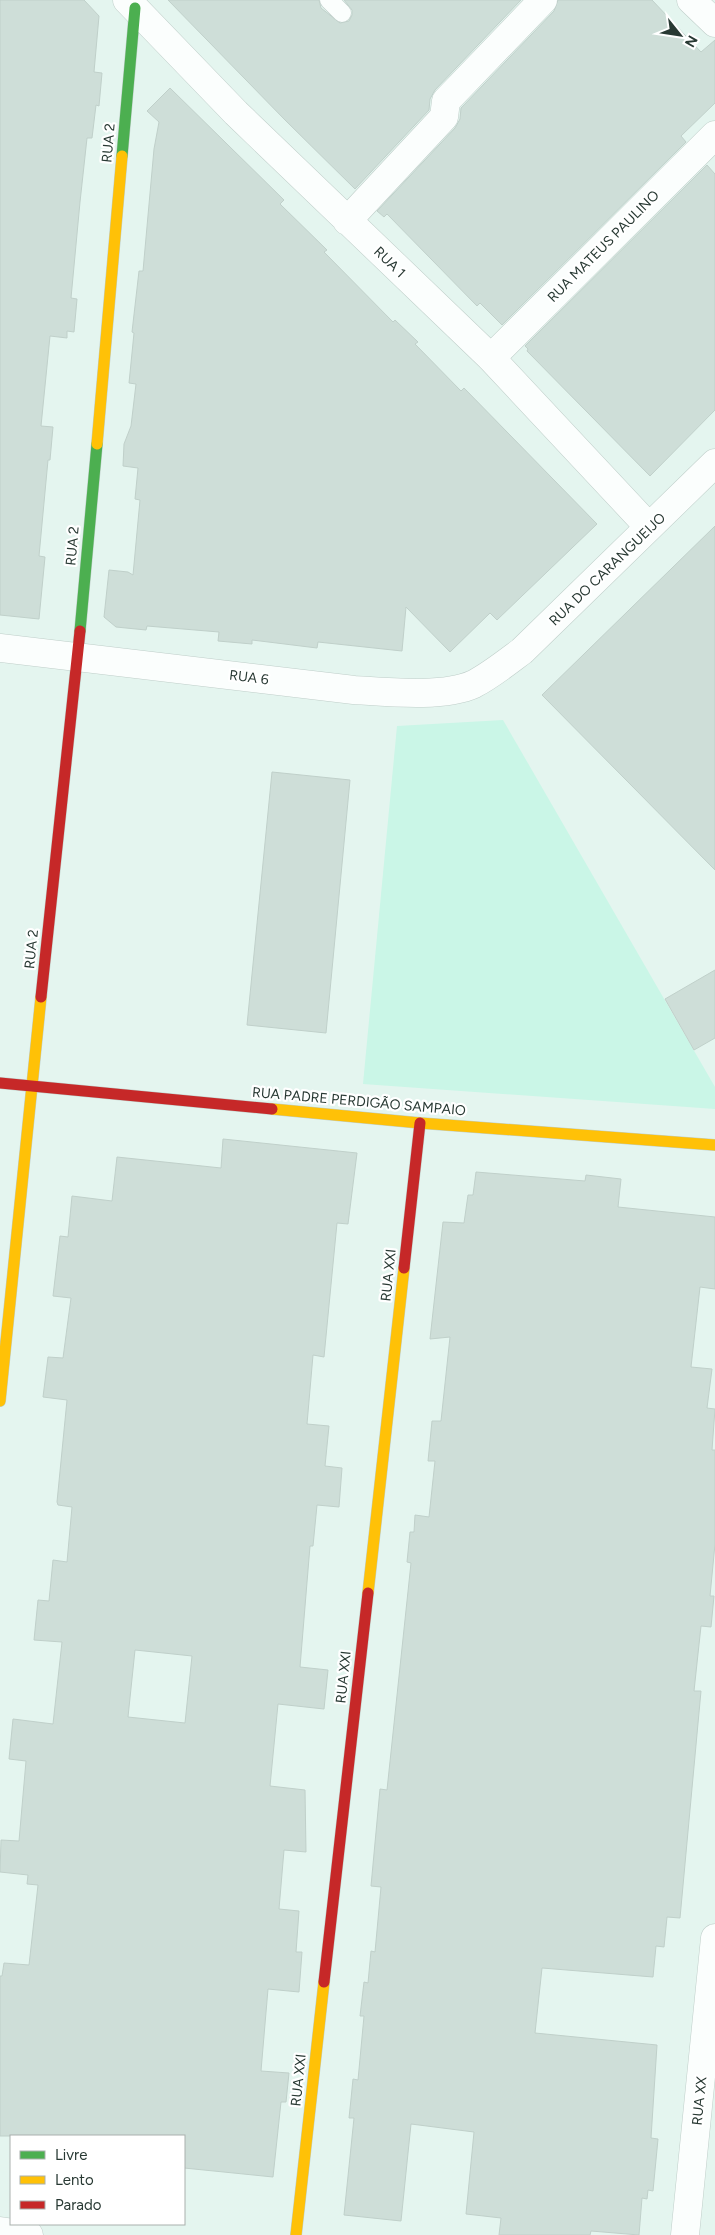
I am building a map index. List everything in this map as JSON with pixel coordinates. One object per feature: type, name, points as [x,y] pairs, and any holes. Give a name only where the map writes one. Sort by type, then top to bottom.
[{"type":"street","points":[[347,221],[444,117],[446,101],[543,0]]},
{"type":"street","points":[[691,0],[715,23]]},
{"type":"street","name":"RUA 1","points":[[131,4],[236,113],[491,358],[649,527]]},
{"type":"street","name":"RUA 2","points":[[0,1400],[31,1086],[78,656],[131,4]]},
{"type":"street","name":"RUA MATEUS PAULINO","points":[[491,358],[715,134]]},
{"type":"street","name":"RUA DO CARANGUEIJO","points":[[495,671],[522,651],[715,463]]},
{"type":"street","name":"RUA 6","points":[[0,648],[354,690],[448,691],[472,685],[495,671]]},
{"type":"street","name":"RUA PADRE PERDIGÃO SAMPAIO","points":[[0,1083],[420,1123],[715,1145]]},
{"type":"street","name":"RUA XXI","points":[[296,2235],[420,1123]]},
{"type":"street","name":"RUA XX","points":[[685,2235],[715,1938]]},
{"type":"street","points":[[0,2231],[30,2235]]},
{"type":"lane","points":[[329,0],[342,13]]},
{"type":"green space","points":[[503,720],[715,1087],[715,1109],[363,1084],[397,726]]},
{"type":"building","points":[[0,0],[84,0],[99,16],[94,72],[102,73],[99,106],[96,105],[92,138],[87,138],[80,202],[71,298],[77,299],[74,332],[67,331],[67,338],[50,336],[41,426],[53,427],[39,556],[45,557],[39,619],[0,615]]},
{"type":"building","points":[[168,0],[319,0],[321,8],[340,23],[349,21],[352,15],[352,10],[344,0],[521,0],[435,90],[430,99],[429,110],[355,189]]},
{"type":"building","points":[[558,0],[652,0],[701,52],[715,40],[715,103],[681,136],[686,142],[502,325],[480,303],[477,306],[387,214],[384,217],[377,211],[455,128],[460,119],[461,108],[554,11]]},
{"type":"building","points":[[170,88],[284,200],[280,204],[327,250],[324,252],[393,322],[395,320],[418,342],[415,344],[461,391],[464,388],[597,524],[497,620],[490,613],[450,652],[406,607],[402,651],[318,642],[317,648],[252,640],[252,644],[218,641],[219,632],[147,626],[146,630],[116,627],[104,617],[109,570],[128,572],[133,575],[140,500],[135,499],[138,468],[123,466],[124,444],[131,426],[136,384],[129,383],[134,333],[132,332],[139,271],[143,271],[154,149],[159,122],[147,111]]},
{"type":"building","points":[[707,165],[715,174],[715,410],[650,476],[527,351],[528,349],[525,346]]},
{"type":"building","points":[[715,526],[715,870],[542,695]]},
{"type":"building","points":[[272,772],[350,780],[326,1033],[247,1025]]},
{"type":"building","points":[[715,970],[715,1038],[694,1050],[665,999]]},
{"type":"building","points":[[223,1139],[357,1153],[348,1224],[337,1223],[324,1357],[313,1355],[307,1424],[329,1426],[325,1466],[342,1468],[339,1507],[317,1505],[313,1546],[310,1546],[300,1667],[328,1670],[324,1709],[278,1704],[270,1786],[305,1790],[306,1852],[284,1850],[279,1909],[299,1911],[296,1952],[302,1952],[299,1992],[268,1989],[261,2071],[289,2073],[286,2102],[281,2102],[273,2177],[185,2168],[185,2135],[0,2136],[0,1976],[2,1976],[4,1963],[29,1965],[38,1885],[27,1884],[28,1875],[0,1872],[1,1840],[19,1841],[26,1761],[9,1759],[13,1719],[53,1724],[62,1642],[34,1640],[38,1600],[49,1601],[53,1560],[67,1562],[72,1507],[58,1505],[57,1502],[67,1400],[43,1397],[48,1357],[63,1358],[71,1298],[53,1296],[60,1236],[68,1237],[72,1196],[112,1201],[117,1157],[221,1168]],"holes":[[[135,1650],[192,1656],[185,1723],[128,1717]]]},
{"type":"building","points":[[476,1172],[585,1181],[586,1175],[621,1179],[618,1207],[715,1217],[715,1289],[700,1287],[691,1367],[712,1369],[707,1408],[715,1409],[712,1450],[715,1450],[715,1544],[710,1596],[714,1596],[711,1627],[701,1626],[694,1691],[701,1691],[680,1918],[667,1917],[664,1947],[656,1946],[653,1977],[542,1968],[535,2033],[657,2045],[651,2138],[658,2139],[653,2191],[648,2190],[647,2199],[642,2198],[639,2235],[591,2231],[590,2235],[499,2235],[501,2218],[466,2214],[474,2132],[411,2124],[401,2221],[344,2215],[354,2118],[349,2118],[353,2079],[358,2080],[364,2016],[360,2016],[364,1982],[368,1983],[371,1951],[375,1952],[381,1887],[371,1886],[380,1789],[387,1790],[411,1563],[407,1562],[410,1532],[414,1532],[415,1515],[429,1517],[435,1461],[428,1461],[432,1421],[441,1421],[450,1337],[430,1339],[443,1222],[464,1223],[468,1195],[473,1195]]},
{"type":"traffic: fast","points":[[122,156],[135,8]]},
{"type":"traffic: fast","points":[[80,631],[97,444]]},
{"type":"traffic: slow","points":[[97,444],[122,156]]},
{"type":"traffic: slow","points":[[0,1401],[41,997]]},
{"type":"traffic: slow","points":[[272,1109],[420,1123],[715,1145]]},
{"type":"traffic: slow","points":[[368,1593],[404,1268]]},
{"type":"traffic: slow","points":[[296,2235],[324,1982]]},
{"type":"traffic: jam","points":[[41,997],[80,631]]},
{"type":"traffic: jam","points":[[0,1083],[272,1109]]},
{"type":"traffic: jam","points":[[404,1268],[420,1123]]},
{"type":"traffic: jam","points":[[324,1982],[368,1593]]}]
